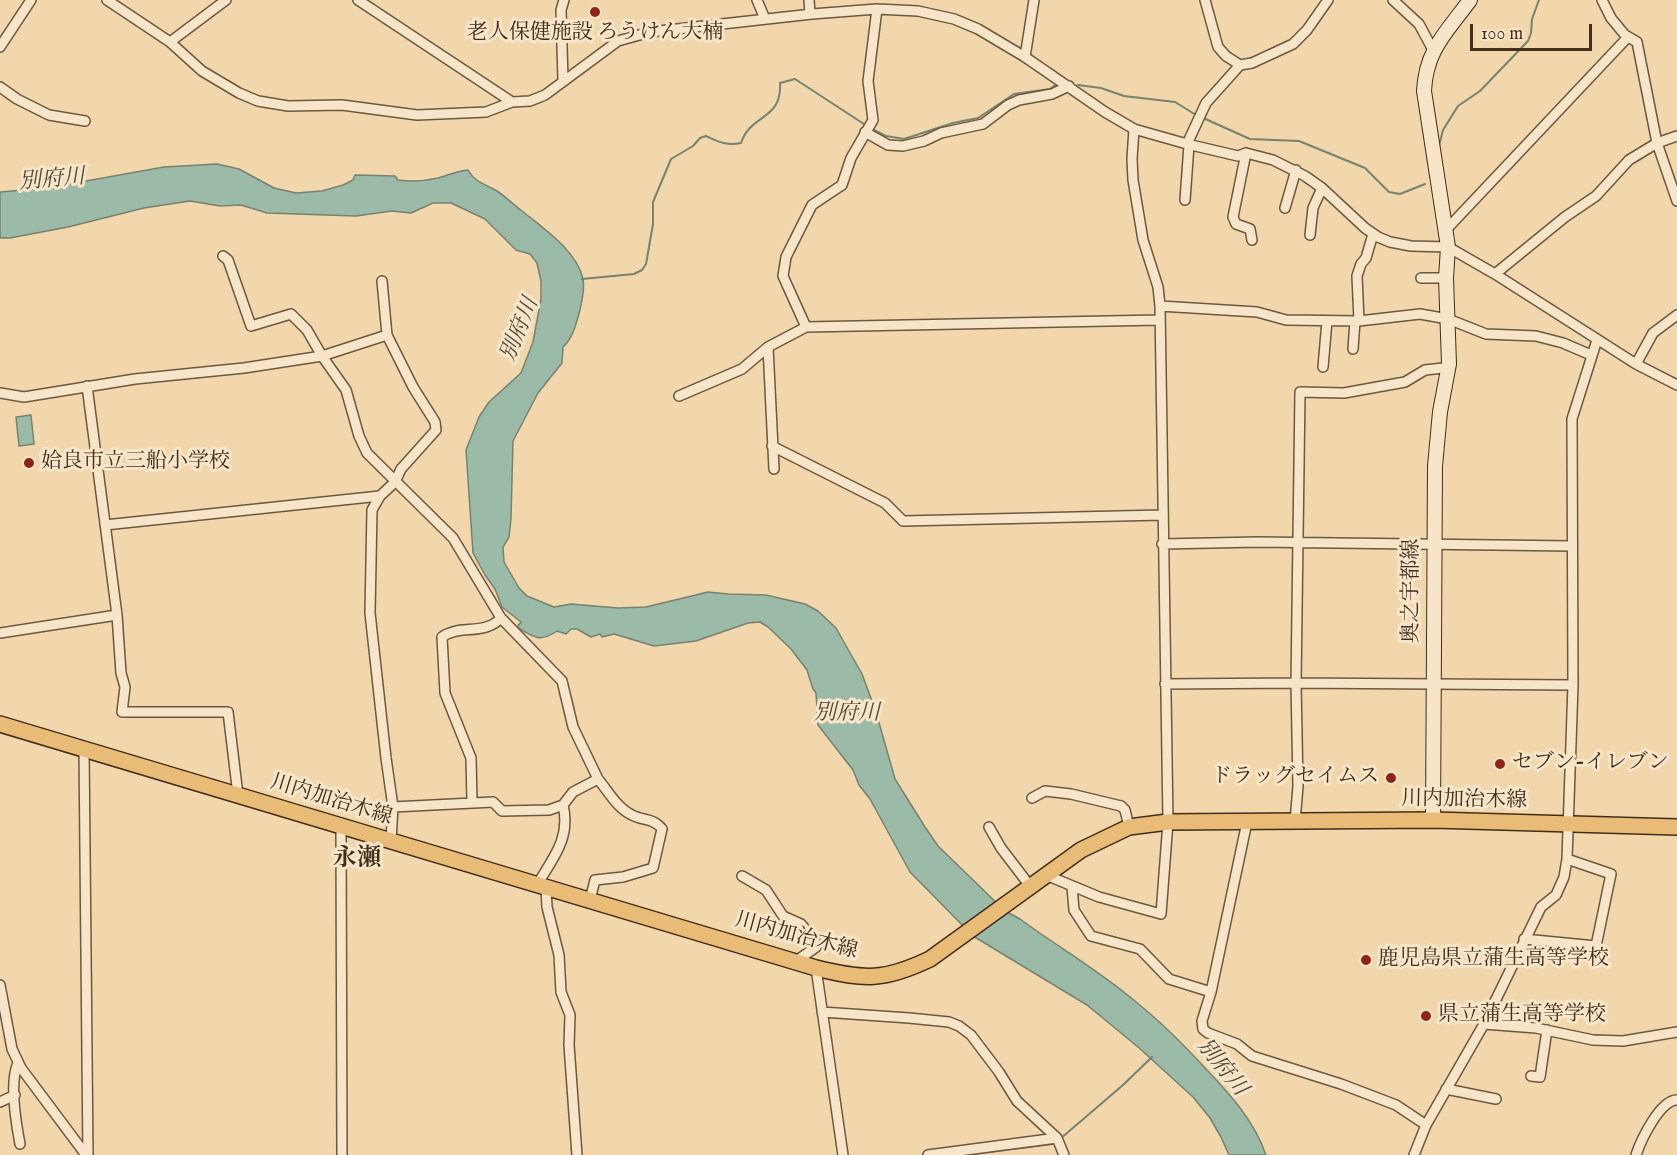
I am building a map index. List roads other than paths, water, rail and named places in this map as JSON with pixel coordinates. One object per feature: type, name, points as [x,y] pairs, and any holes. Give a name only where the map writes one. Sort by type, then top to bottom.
[{"type":"main road","name":"川内加治木線","points":[[0,724],[340,827],[844,975],[886,976],[930,959],[1081,850],[1129,827],[1168,822],[1433,820],[1677,827]]},
{"type":"street","points":[[0,46],[31,0]]},
{"type":"street","points":[[107,0],[170,42],[202,71],[239,93],[258,101],[288,106],[342,105],[402,114],[433,115],[486,111],[512,102],[530,101],[544,95],[618,41],[650,32],[877,9],[918,11],[954,19],[978,29],[1025,57],[1134,129],[1188,145],[1238,156],[1246,153],[1273,160],[1296,170],[1322,188],[1373,234],[1390,242],[1411,246],[1448,247],[1495,274],[1636,364],[1677,385]]},
{"type":"street","points":[[170,42],[226,0]]},
{"type":"street","points":[[358,0],[512,102]]},
{"type":"street","points":[[563,81],[561,10],[564,0]]},
{"type":"street","points":[[757,0],[765,19]]},
{"type":"street","points":[[809,0],[810,14]]},
{"type":"street","points":[[835,0],[836,12]]},
{"type":"street","points":[[1025,57],[1034,0]]},
{"type":"street","points":[[1205,0],[1218,47],[1226,56],[1240,65]]},
{"type":"street","points":[[1185,200],[1188,145],[1206,103],[1240,65],[1252,63],[1293,44],[1307,30],[1328,0]]},
{"type":"street","points":[[1393,0],[1419,24],[1433,50]]},
{"type":"street","points":[[1448,319],[1446,278],[1448,247],[1424,91],[1425,75],[1433,50],[1470,0]]},
{"type":"street","points":[[1602,0],[1611,18],[1628,37],[1637,42],[1657,143],[1677,201]]},
{"type":"street","points":[[806,327],[783,276],[786,257],[812,205],[842,185],[851,158],[873,120],[868,81],[877,9]]},
{"type":"street","points":[[1444,232],[1628,37]]},
{"type":"street","points":[[866,131],[888,146],[903,146],[924,141],[941,133],[983,124],[1008,105],[1019,100],[1052,94],[1069,86]]},
{"type":"street","points":[[0,87],[17,99],[50,115],[85,121]]},
{"type":"street","points":[[1046,875],[1099,897],[1161,914],[1168,822],[1160,306],[1158,287],[1143,240],[1133,180],[1134,129]]},
{"type":"street","points":[[1495,274],[1565,217],[1596,196],[1629,160],[1657,143],[1677,136]]},
{"type":"street","points":[[1246,153],[1233,217],[1236,225],[1250,230],[1252,240]]},
{"type":"street","points":[[1285,208],[1296,170]]},
{"type":"street","points":[[1310,235],[1313,208],[1322,188]]},
{"type":"street","points":[[1353,350],[1357,321],[1357,276],[1366,258],[1373,234]]},
{"type":"street","points":[[223,256],[228,260],[250,326],[291,314],[307,330],[346,390],[359,436],[367,453],[453,538],[501,618],[562,681],[573,727],[598,778],[618,804],[631,815],[657,823],[662,829],[653,868],[623,877],[595,880],[590,900]]},
{"type":"street","points":[[1421,278],[1446,278]]},
{"type":"street","points":[[382,281],[387,335],[413,387],[435,422],[436,430],[401,468],[395,482],[381,496],[372,510],[370,613],[393,807],[391,841]]},
{"type":"street","points":[[1160,306],[1257,312],[1286,320],[1357,321],[1420,314],[1448,319],[1486,334],[1536,336],[1563,343],[1591,355]]},
{"type":"street","points":[[1636,364],[1653,333],[1677,315]]},
{"type":"street","name":"奥之宇都線","points":[[1433,820],[1436,449],[1449,364],[1448,319]]},
{"type":"street","points":[[679,396],[742,369],[768,347],[806,327],[1159,320]]},
{"type":"street","points":[[1323,367],[1327,321]]},
{"type":"street","points":[[0,393],[24,397],[87,386],[244,368],[322,356],[387,335]]},
{"type":"street","points":[[1414,1155],[1426,1125],[1484,1024],[1541,907],[1556,895],[1564,877],[1573,685],[1572,419],[1597,340]]},
{"type":"street","points":[[768,347],[774,470]]},
{"type":"street","points":[[1295,822],[1298,786],[1296,682],[1300,392],[1344,393],[1405,382],[1425,370],[1443,368],[1449,364]]},
{"type":"street","points":[[87,386],[117,615],[121,673],[125,687],[122,712],[228,712],[238,795]]},
{"type":"street","points":[[772,446],[885,503],[903,521],[1162,515]]},
{"type":"street","points":[[105,525],[381,496]]},
{"type":"street","points":[[1162,544],[1434,543],[1572,546]]},
{"type":"street","points":[[0,633],[117,615]]},
{"type":"street","points":[[471,802],[471,758],[445,693],[442,637],[448,633],[494,627],[501,618]]},
{"type":"street","points":[[1165,684],[1296,682],[1573,685]]},
{"type":"street","points":[[84,749],[87,1155]]},
{"type":"street","points":[[393,807],[493,802],[502,811],[549,810],[563,805],[573,792],[598,778]]},
{"type":"street","points":[[1032,798],[1045,791],[1071,794],[1121,807],[1125,810],[1129,827]]},
{"type":"street","points":[[563,805],[567,820],[561,845],[541,886],[559,955],[561,992],[570,1015],[569,1045],[577,1155]]},
{"type":"street","points":[[1247,822],[1211,992],[1202,1021],[1203,1029],[1237,1044],[1252,1056],[1341,1084],[1396,1105],[1426,1125]]},
{"type":"street","points":[[340,827],[342,1155]]},
{"type":"street","points":[[989,827],[1001,848],[1030,886]]},
{"type":"street","points":[[1524,939],[1596,946],[1611,874],[1566,859]]},
{"type":"street","points":[[742,876],[766,890],[783,916],[801,924],[815,941],[816,947],[795,962]]},
{"type":"street","points":[[1072,887],[1074,910],[1091,936],[1140,949],[1169,979],[1211,992]]},
{"type":"street","points":[[816,968],[843,1155]]},
{"type":"street","points":[[0,985],[12,1049],[18,1062],[87,1155]]},
{"type":"street","points":[[822,1012],[949,1022],[959,1026],[970,1035],[999,1072],[1017,1101],[1057,1138],[1064,1155]]},
{"type":"street","points":[[1484,1024],[1547,1030],[1593,1040],[1623,1041],[1677,1032]]},
{"type":"street","points":[[1531,1076],[1540,1077],[1547,1030]]},
{"type":"street","points":[[18,1062],[15,1095],[20,1144]]},
{"type":"street","points":[[1446,1089],[1496,1099]]},
{"type":"street","points":[[0,1102],[15,1095]]},
{"type":"street","points":[[1636,1155],[1641,1142],[1665,1105],[1671,1100],[1677,1101]]},
{"type":"street","points":[[928,1155],[1057,1138]]},
{"type":"water","name":"別府川","points":[[217,164],[239,169],[274,188],[296,193],[322,191],[343,185],[353,180],[355,175],[395,176],[398,180],[418,181],[468,170],[477,181],[500,193],[558,241],[580,269],[583,291],[574,330],[563,347],[562,363],[538,393],[513,441],[511,519],[509,537],[503,547],[504,562],[519,588],[527,596],[554,607],[571,604],[618,608],[646,607],[708,592],[766,595],[805,604],[818,611],[836,628],[862,674],[876,712],[895,779],[938,846],[1005,911],[1108,980],[1163,1026],[1233,1099],[1255,1131],[1266,1155],[1229,1155],[1210,1118],[1193,1097],[1138,1047],[1087,1005],[973,936],[910,872],[870,799],[859,785],[853,770],[818,725],[816,693],[807,670],[791,649],[768,627],[760,622],[748,623],[696,641],[654,646],[614,634],[602,637],[600,634],[591,637],[577,629],[571,629],[566,634],[557,631],[541,638],[517,627],[521,622],[502,607],[495,589],[473,553],[466,450],[479,417],[489,402],[521,373],[533,342],[541,299],[541,281],[537,263],[530,254],[516,250],[485,219],[451,203],[433,203],[411,213],[392,211],[356,216],[267,213],[241,205],[220,206],[190,201],[144,208],[68,227],[0,238],[0,192],[47,188],[164,167]]},
{"type":"water","points":[[31,415],[34,444],[19,446],[16,417]]},
{"type":"waterway","points":[[1439,146],[1443,130],[1458,106],[1480,91],[1528,41],[1532,19],[1539,0]]},
{"type":"waterway","points":[[582,279],[634,274],[642,270],[646,264],[653,224],[653,202],[671,159],[706,136],[723,143],[741,143],[752,126],[776,104],[780,83],[795,79],[867,126]]},
{"type":"waterway","points":[[872,129],[886,136],[904,139],[953,123],[978,118],[1014,94],[1050,89],[1058,83]]},
{"type":"waterway","points":[[1078,85],[1101,88],[1124,96],[1175,102],[1196,115]]},
{"type":"waterway","points":[[1201,117],[1250,139],[1299,141],[1365,168],[1389,192],[1400,194],[1425,184]]},
{"type":"waterway","points":[[1060,1139],[1152,1057]]},
{"type":"waterway","points":[[966,1155],[1055,1142]]},
{"type":"place","name":"老人保健施設 ろうけん大楠","points":[[595,12]]},
{"type":"place","name":"姶良市立三船小学校","points":[[29,463]]},
{"type":"place","name":"セブン-イレブン","points":[[1500,764]]},
{"type":"place","name":"ドラッグセイムス","points":[[1391,778]]},
{"type":"place","name":"鹿児島県立蒲生高等学校","points":[[1366,960]]},
{"type":"place","name":"県立蒲生高等学校","points":[[1426,1016]]},
{"type":"district","name":"永瀬","points":[[357,860]]}]
